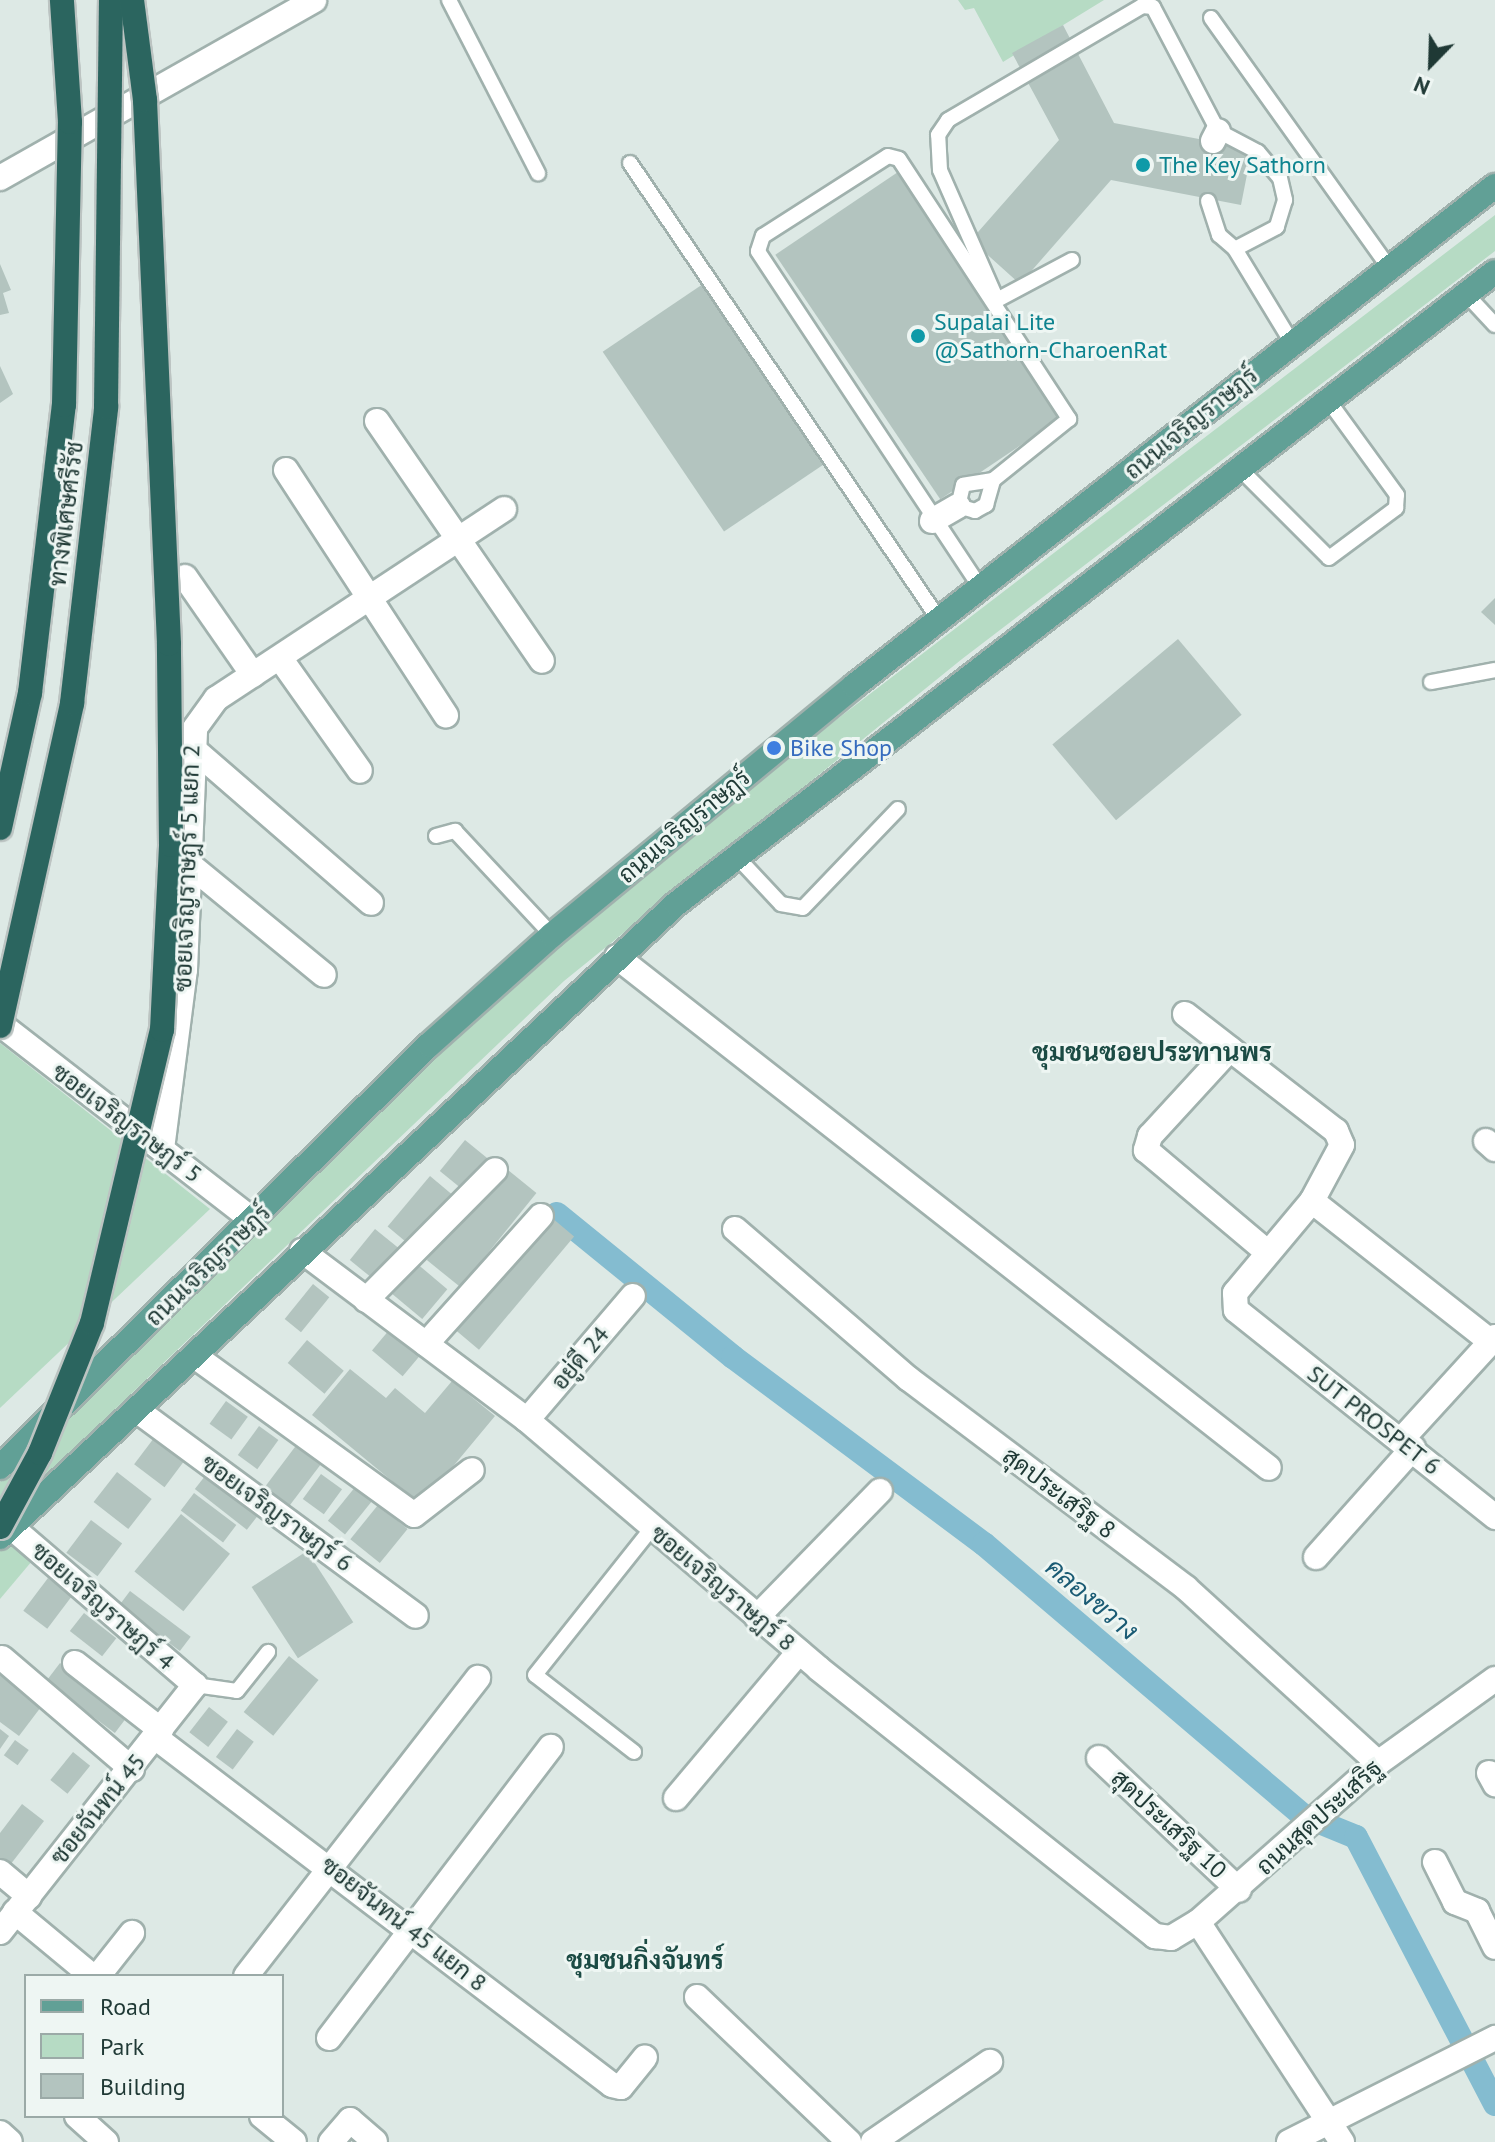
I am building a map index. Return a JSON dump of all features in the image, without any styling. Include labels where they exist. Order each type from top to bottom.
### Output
[{"type":"highway","name":"ทางพิเศษศรีรัช","points":[[0,828],[30,693],[64,405],[70,122],[62,0]]},
{"type":"highway","name":"ทางพิเศษศรีรัช","points":[[0,1025],[72,703],[106,407],[111,0]]},
{"type":"highway","points":[[4,1530],[40,1453],[92,1323],[162,1030],[171,845],[169,644],[145,100],[132,0]]},
{"type":"main road","name":"ถนนเจริญราษฎร์","points":[[0,1467],[254,1221],[429,1045],[552,935],[1291,341],[1390,269],[1495,186]]},
{"type":"main road","points":[[4,1530],[196,1357],[302,1251],[617,957],[738,858],[1495,272]]},
{"type":"street","points":[[0,178],[314,0]]},
{"type":"street","points":[[377,421],[542,661]]},
{"type":"street","points":[[286,470],[373,598],[446,715]]},
{"type":"street","points":[[932,521],[958,506]]},
{"type":"street","name":"ซอยเจริญราษฎร์ 5 แยก 2","points":[[162,1149],[174,1088],[190,865],[191,747],[195,728],[216,699],[504,509]]},
{"type":"street","points":[[185,577],[253,675]]},
{"type":"street","points":[[280,658],[360,771]]},
{"type":"street","points":[[191,747],[371,903]]},
{"type":"street","points":[[190,865],[324,975]]},
{"type":"street","points":[[617,957],[1269,1468]]},
{"type":"street","points":[[1185,1014],[1336,1131],[1340,1160],[1312,1201],[1266,1251],[1146,1150],[1150,1136],[1230,1049]]},
{"type":"street","name":"ซอยเจริญราษฎร์ 5","points":[[0,1025],[254,1221]]},
{"type":"street","points":[[366,1300],[495,1170]]},
{"type":"street","points":[[1312,1201],[1493,1340],[1316,1557]]},
{"type":"street","points":[[426,1344],[541,1216]]},
{"type":"street","name":"สุดประเสริฐ 8","points":[[735,1229],[909,1379],[1186,1588],[1378,1763]]},
{"type":"street","name":"ซอยเจริญราษฎร์ 8","points":[[302,1251],[527,1420],[799,1652],[1141,1929]]},
{"type":"street","name":"SUT PROSPET 6","points":[[1266,1251],[1235,1293],[1236,1310],[1251,1326],[1408,1443],[1495,1517]]},
{"type":"street","name":"อยู่ดี 24","points":[[527,1420],[633,1296]]},
{"type":"street","points":[[196,1357],[414,1515],[472,1470]]},
{"type":"street","name":"ซอยเจริญราษฎร์ 6","points":[[138,1411],[416,1616]]},
{"type":"street","points":[[757,1617],[880,1491]]},
{"type":"street","name":"ซอยเจริญราษฎร์ 4","points":[[4,1530],[195,1685]]},
{"type":"street","points":[[676,1798],[799,1652]]},
{"type":"street","points":[[2,1658],[132,1769]]},
{"type":"street","name":"ซอยจันทน์ 45 แยก 8","points":[[75,1663],[158,1734],[612,2085],[621,2087],[645,2057]]},
{"type":"street","points":[[247,1974],[328,1864],[478,1678]]},
{"type":"street","name":"ถนนสุดประเสริฐ","points":[[1141,1929],[1171,1938],[1198,1922],[1239,1890],[1378,1763],[1495,1679]]},
{"type":"street","name":"ซอยจันทน์ 45","points":[[0,1932],[132,1769],[195,1685]]},
{"type":"street","points":[[329,2038],[551,1747]]},
{"type":"street","name":"สุดประเสริฐ 10","points":[[1099,1758],[1239,1890]]},
{"type":"street","points":[[1435,1862],[1455,1902],[1477,1911],[1495,1947]]},
{"type":"street","points":[[0,1872],[22,1904],[90,1974]]},
{"type":"street","points":[[1198,1922],[1342,2142]]},
{"type":"street","points":[[100,1974],[132,1933]]},
{"type":"street","points":[[697,1997],[849,2142]]},
{"type":"street","points":[[1289,2142],[1328,2119],[1477,2046]]},
{"type":"street","points":[[873,2142],[990,2062]]},
{"type":"street","points":[[79,2118],[106,2142]]},
{"type":"street","points":[[264,2118],[294,2142]]},
{"type":"street","points":[[331,2142],[350,2120],[375,2142]]},
{"type":"street","points":[[0,2133],[10,2142]]},
{"type":"lane","points":[[449,0],[538,173]]},
{"type":"lane","points":[[1072,260],[997,300],[940,170],[935,150],[948,120],[1142,6],[1162,13],[1216,136],[1258,152],[1284,194],[1277,227],[1235,249]]},
{"type":"lane","points":[[1211,18],[1390,269]]},
{"type":"lane","points":[[982,590],[932,521],[758,251],[763,236],[888,156],[899,159],[1069,419],[993,480],[963,485],[958,506],[975,511],[986,505],[993,480]]},
{"type":"lane","points":[[630,163],[940,621]]},
{"type":"lane","points":[[1208,201],[1219,235],[1235,249],[1291,341]]},
{"type":"lane","points":[[1467,295],[1495,325]]},
{"type":"lane","points":[[1239,468],[1329,558],[1396,508],[1397,495],[1328,400]]},
{"type":"lane","points":[[1431,682],[1495,670]]},
{"type":"lane","points":[[738,858],[781,904],[803,908],[898,809]]},
{"type":"lane","points":[[436,836],[455,831],[552,935]]},
{"type":"lane","points":[[634,1752],[535,1675],[652,1528]]},
{"type":"lane","points":[[195,1685],[237,1691],[268,1652]]},
{"type":"green space","points":[[958,0],[1104,0],[1003,62],[974,8],[965,10]]},
{"type":"green space","points":[[1495,215],[1495,251],[962,659],[564,981],[0,1519],[0,1482],[492,1002],[789,756]]},
{"type":"green space","points":[[0,1043],[210,1209],[0,1408]]},
{"type":"green space","points":[[14,1541],[32,1561],[0,1599],[0,1548]]},
{"type":"building","name":"The Key Sathorn","points":[[1063,25],[1114,123],[1252,149],[1241,205],[1111,180],[1020,284],[971,240],[1059,140],[1012,53]]},
{"type":"building","name":"Supalai Lite @Sathorn-CharoenRat","points":[[898,172],[1063,417],[940,499],[775,255]]},
{"type":"building","points":[[0,264],[11,290],[3,293],[9,313],[0,315]]},
{"type":"building","points":[[703,284],[824,464],[724,532],[603,352]]},
{"type":"building","points":[[0,366],[13,394],[0,403]]},
{"type":"building","points":[[1495,598],[1495,625],[1481,612]]},
{"type":"building","points":[[1178,639],[1242,715],[1116,820],[1052,744]]},
{"type":"building","points":[[465,1140],[490,1160],[465,1191],[440,1171]]},
{"type":"building","points":[[503,1166],[536,1193],[460,1287],[427,1260]]},
{"type":"building","points":[[430,1176],[453,1195],[411,1246],[388,1227]]},
{"type":"building","points":[[545,1212],[574,1236],[479,1350],[450,1325]]},
{"type":"building","points":[[375,1229],[401,1250],[375,1281],[350,1260]]},
{"type":"building","points":[[409,1257],[447,1289],[422,1319],[384,1287]]},
{"type":"building","points":[[313,1284],[329,1297],[301,1332],[285,1319]]},
{"type":"building","points":[[390,1329],[421,1355],[403,1376],[372,1350]]},
{"type":"building","points":[[307,1340],[344,1371],[324,1394],[288,1363]]},
{"type":"building","points":[[350,1369],[386,1398],[395,1388],[425,1413],[452,1381],[495,1416],[421,1505],[312,1415]]},
{"type":"building","points":[[226,1401],[248,1417],[231,1440],[210,1424]]},
{"type":"building","points":[[259,1426],[278,1440],[257,1469],[238,1455]]},
{"type":"building","points":[[157,1434],[187,1457],[164,1487],[134,1464]]},
{"type":"building","points":[[301,1439],[326,1458],[289,1506],[264,1488]]},
{"type":"building","points":[[209,1471],[261,1512],[247,1530],[195,1489]]},
{"type":"building","points":[[117,1472],[152,1499],[128,1529],[94,1502]]},
{"type":"building","points":[[321,1474],[342,1489],[324,1514],[303,1499]]},
{"type":"building","points":[[360,1481],[377,1495],[345,1534],[328,1521]]},
{"type":"building","points":[[194,1493],[236,1525],[223,1542],[181,1511]]},
{"type":"building","points":[[378,1505],[408,1529],[380,1563],[350,1539]]},
{"type":"building","points":[[181,1514],[230,1554],[183,1611],[134,1572]]},
{"type":"building","points":[[91,1520],[122,1543],[97,1576],[66,1553]]},
{"type":"building","points":[[307,1551],[353,1622],[298,1658],[252,1587]]},
{"type":"building","points":[[48,1578],[72,1596],[47,1629],[23,1611]]},
{"type":"building","points":[[130,1591],[191,1637],[180,1651],[119,1605]]},
{"type":"building","points":[[84,1613],[116,1638],[102,1656],[70,1631]]},
{"type":"building","points":[[289,1656],[319,1680],[273,1736],[244,1712]]},
{"type":"building","points":[[0,1663],[47,1699],[19,1736],[0,1722]]},
{"type":"building","points":[[60,1663],[129,1715],[115,1733],[46,1681]]},
{"type":"building","points":[[209,1707],[228,1722],[208,1747],[189,1732]]},
{"type":"building","points":[[0,1729],[9,1736],[0,1749]]},
{"type":"building","points":[[237,1729],[254,1742],[233,1770],[216,1757]]},
{"type":"building","points":[[15,1740],[29,1750],[18,1765],[4,1755]]},
{"type":"building","points":[[73,1752],[90,1766],[67,1794],[50,1780]]},
{"type":"building","points":[[22,1804],[44,1821],[7,1869],[0,1864],[0,1833]]},
{"type":"waterway","name":"คลองขวาง","points":[[557,1214],[733,1357],[984,1544],[1302,1815],[1356,1837],[1495,2104]]},
{"type":"place","name":"The Key Sathorn","points":[[1143,165]]},
{"type":"place","name":"Supalai Lite @Sathorn-CharoenRat","points":[[918,336]]},
{"type":"place","name":"Bike Shop","points":[[774,748]]},
{"type":"district","name":"ชุมชนซอยประทานพร","points":[[1152,1052]]},
{"type":"district","name":"ชุมชนกิ่งจันทร์","points":[[645,1960]]}]
